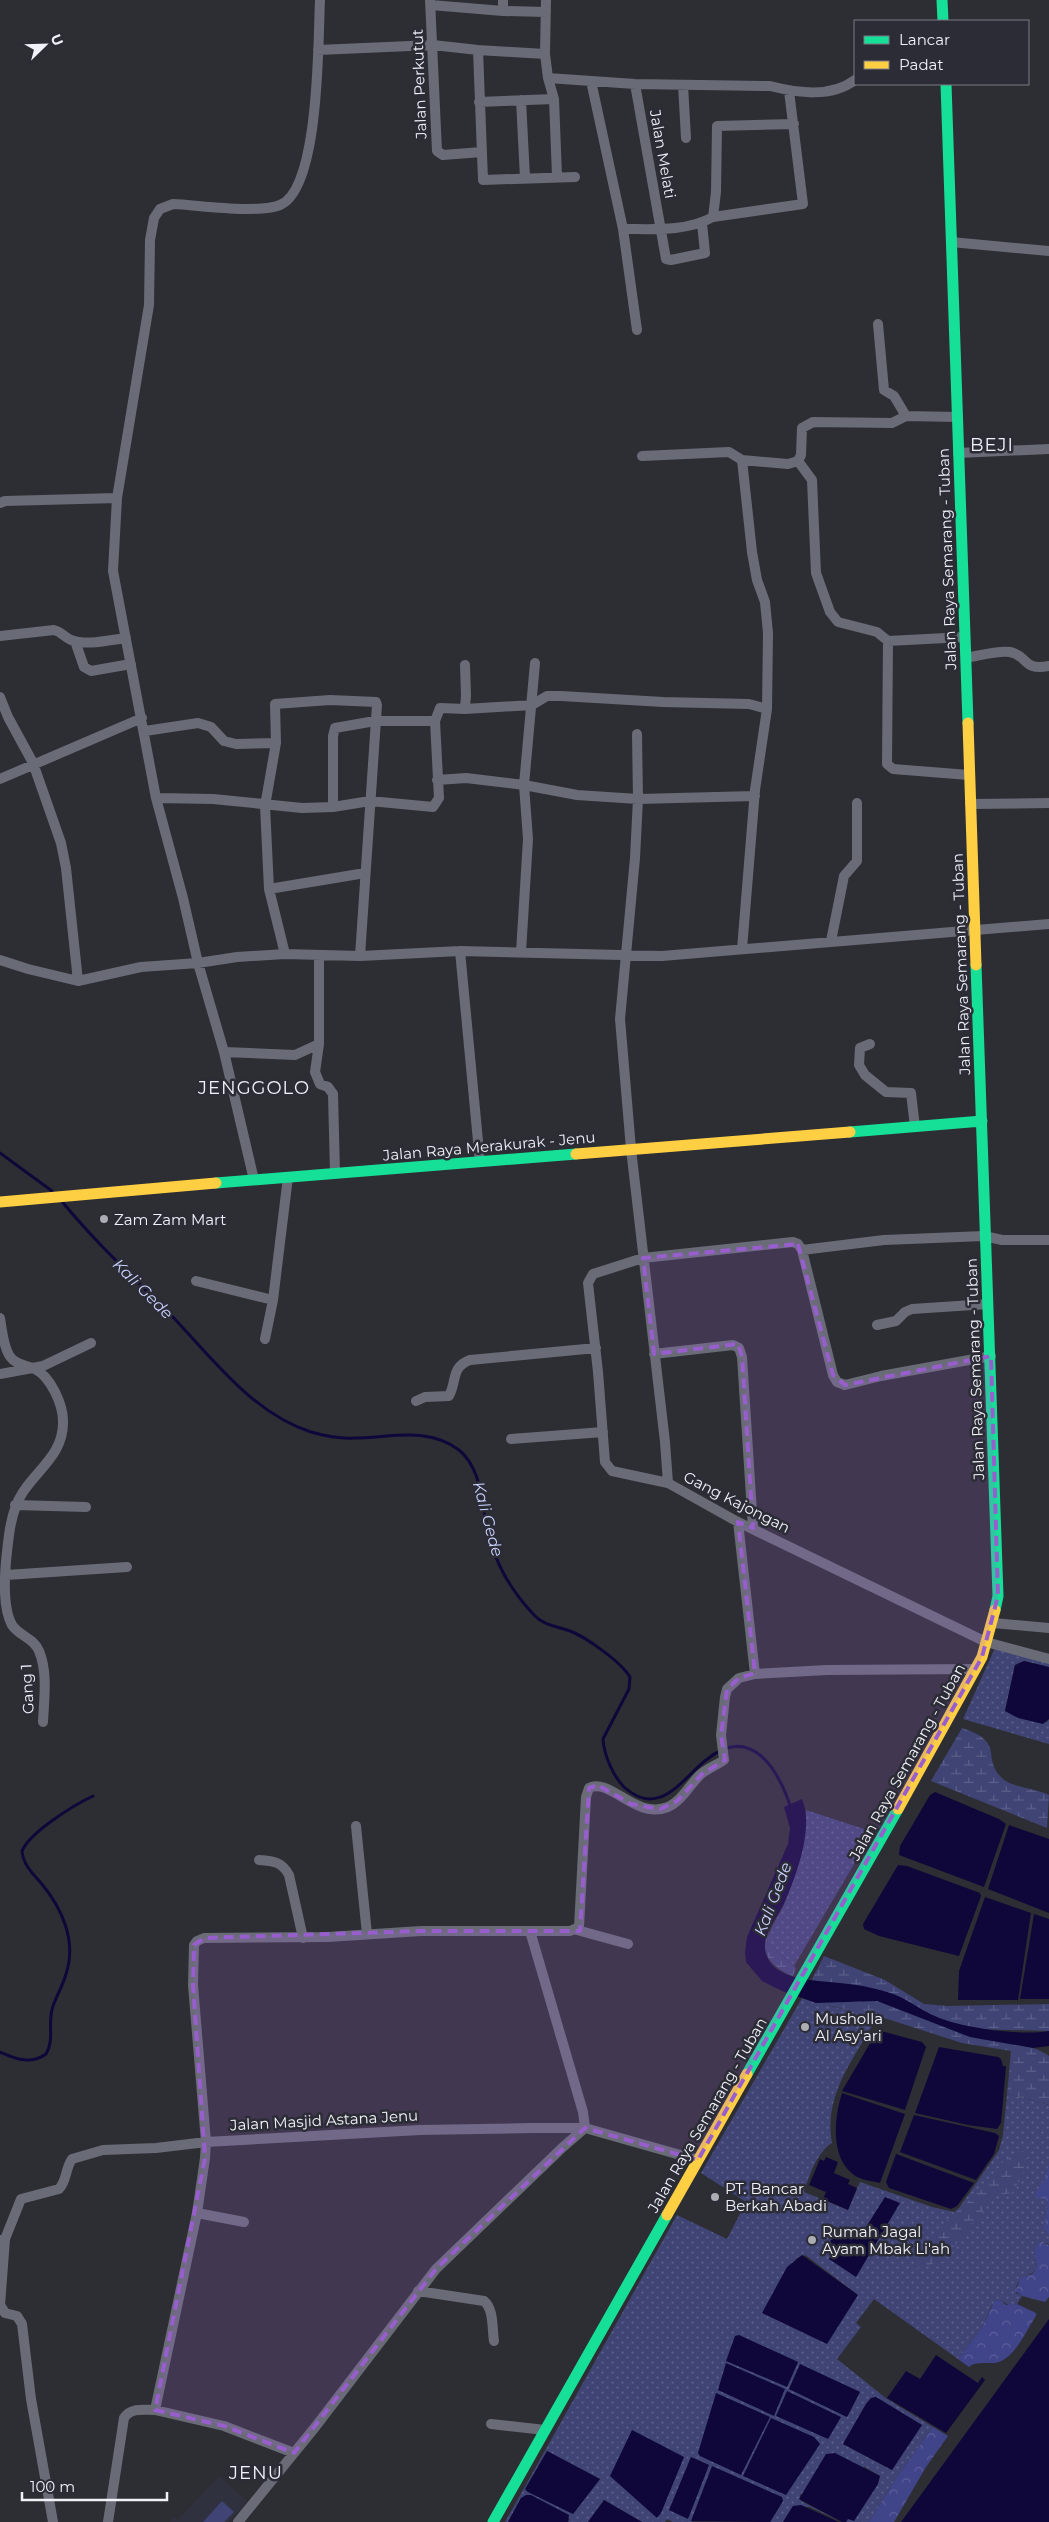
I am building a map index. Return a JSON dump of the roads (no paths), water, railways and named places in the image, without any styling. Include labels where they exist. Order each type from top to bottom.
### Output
[{"type":"main road","points":[[942,0],[943,20]]},
{"type":"main road","name":"Jalan Raya Semarang - Tuban","points":[[493,2522],[698,2160],[790,2002],[976,1669],[993,1623],[998,1596],[984,1236],[982,1121],[946,85]]},
{"type":"main road","name":"Jalan Raya Merakurak - Jenu","points":[[0,1202],[75,1194],[982,1121]]},
{"type":"street","points":[[254,1180],[224,1052],[198,964],[183,898],[156,798],[145,730],[113,571],[117,498],[149,305],[150,240],[154,218],[160,209],[173,204],[261,208],[281,205],[294,190],[302,174],[315,115],[320,0]]},
{"type":"street","points":[[503,0],[503,11]]},
{"type":"street","points":[[546,0],[545,54],[548,78],[554,99],[558,176]]},
{"type":"street","points":[[431,3],[503,11],[546,12]]},
{"type":"street","name":"Jalan Perkutut","points":[[431,3],[438,153],[443,155],[482,152]]},
{"type":"street","points":[[318,50],[433,45],[545,54]]},
{"type":"street","points":[[478,50],[482,152],[481,177],[484,180],[558,176],[575,177]]},
{"type":"street","points":[[548,78],[635,84],[770,86],[789,91],[830,92],[840,90],[854,81]]},
{"type":"street","points":[[591,81],[623,229],[637,330]]},
{"type":"street","name":"Jalan Melati","points":[[635,84],[666,258],[671,260],[705,253],[702,223]]},
{"type":"street","points":[[683,85],[686,138]]},
{"type":"street","points":[[623,229],[661,230],[702,223],[712,217],[803,204],[789,91]]},
{"type":"street","points":[[479,102],[554,99]]},
{"type":"street","points":[[521,100],[525,178]]},
{"type":"street","points":[[712,217],[716,192],[715,130],[717,126],[794,124]]},
{"type":"street","points":[[950,242],[1049,251]]},
{"type":"street","points":[[878,324],[884,390],[894,396],[906,416]]},
{"type":"street","points":[[642,456],[729,452],[742,460],[788,464],[798,461],[801,455],[802,428],[812,422],[892,423],[906,416],[958,417]]},
{"type":"street","points":[[958,453],[1049,449]]},
{"type":"street","points":[[742,460],[754,561],[757,580],[765,602],[768,633],[767,709],[754,796],[742,949]]},
{"type":"street","points":[[798,461],[812,480],[816,573],[830,612],[838,622],[877,632],[888,641],[965,637]]},
{"type":"street","points":[[0,503],[5,501],[117,498]]},
{"type":"street","points":[[0,636],[54,630],[62,632],[68,639],[81,642],[126,638]]},
{"type":"street","points":[[75,641],[84,667],[91,671],[131,664]]},
{"type":"street","points":[[888,641],[888,768],[969,776]]},
{"type":"street","points":[[966,658],[1007,652],[1018,656],[1028,665],[1036,668],[1049,666]]},
{"type":"street","points":[[520,952],[528,839],[524,785],[534,663]]},
{"type":"street","points":[[465,665],[465,709]]},
{"type":"street","points":[[0,696],[8,717],[33,763],[56,823],[63,852],[78,980]]},
{"type":"street","points":[[156,798],[213,798],[265,806],[333,807],[370,801],[433,806],[439,798],[435,721],[440,708],[465,709],[532,705],[547,696],[561,696],[663,702],[749,704],[767,709]]},
{"type":"street","points":[[285,954],[269,889],[265,806],[276,743],[275,704],[278,702],[330,700],[372,701],[377,705],[360,956]]},
{"type":"street","points":[[1,777],[142,718]]},
{"type":"street","points":[[333,807],[333,731],[340,726],[375,721],[435,721]]},
{"type":"street","points":[[145,730],[198,723],[206,724],[224,740],[236,744],[276,743]]},
{"type":"street","name":"Gang Kajongan","points":[[637,734],[638,799],[620,1020],[630,1150],[668,1483],[738,1522],[986,1642],[1049,1659]]},
{"type":"street","points":[[437,780],[461,778],[524,785],[577,795],[638,799],[754,796]]},
{"type":"street","points":[[831,941],[844,876],[857,861],[857,803]]},
{"type":"street","points":[[970,804],[1049,803]]},
{"type":"street","points":[[269,889],[366,872]]},
{"type":"street","points":[[0,960],[28,970],[78,980],[140,967],[198,964],[237,956],[285,954],[360,956],[460,951],[626,956],[700,954],[831,941],[975,932],[1049,924]]},
{"type":"street","points":[[460,951],[480,1162]]},
{"type":"street","points":[[319,955],[319,1044],[315,1072],[320,1084],[328,1087],[333,1094],[335,1173]]},
{"type":"street","points":[[224,1052],[295,1055],[319,1044]]},
{"type":"street","points":[[870,1044],[860,1048],[859,1060],[862,1072],[886,1092],[911,1093],[916,1126]]},
{"type":"street","points":[[265,1339],[274,1300],[288,1177]]},
{"type":"street","points":[[802,1250],[867,1242],[984,1236],[1010,1241],[1049,1240]]},
{"type":"street","points":[[668,1483],[612,1471],[605,1462],[596,1348],[588,1283],[593,1274],[643,1258],[793,1242],[798,1244],[802,1250],[833,1375],[837,1382],[845,1385],[881,1376],[990,1356]]},
{"type":"street","points":[[196,1281],[274,1300]]},
{"type":"street","points":[[877,1325],[896,1321],[905,1312],[912,1310],[988,1304]]},
{"type":"street","name":"Gang 1","points":[[0,1318],[9,1355],[18,1363],[42,1374],[59,1402],[63,1421],[56,1452],[24,1490],[15,1505],[9,1534],[6,1575],[2,1597],[13,1625],[31,1639],[39,1650],[44,1676],[44,1722]]},
{"type":"street","points":[[0,1374],[28,1367],[43,1366],[92,1343]]},
{"type":"street","points":[[654,1354],[733,1345],[739,1348],[742,1357],[753,1528]]},
{"type":"street","points":[[416,1401],[425,1397],[448,1396],[456,1370],[461,1363],[470,1360],[596,1348]]},
{"type":"street","points":[[511,1439],[603,1432]]},
{"type":"street","points":[[15,1505],[86,1507]]},
{"type":"street","points":[[738,1522],[755,1674]]},
{"type":"street","points":[[6,1575],[126,1566]]},
{"type":"street","points":[[993,1623],[1049,1628]]},
{"type":"street","points":[[577,1930],[579,1925],[586,1797],[589,1788],[598,1785],[631,1804],[646,1808],[660,1809],[677,1801],[702,1774],[724,1760],[721,1744],[727,1689],[739,1678],[755,1674],[890,1668],[976,1669]]},
{"type":"street","points":[[356,1826],[367,1934]]},
{"type":"street","points":[[259,1860],[280,1863],[289,1875],[303,1938]]},
{"type":"street","points":[[155,2410],[203,2182],[206,2142],[193,1985],[194,1945],[197,1941],[204,1938],[303,1938],[367,1934],[577,1930],[628,1944]]},
{"type":"street","points":[[238,2522],[294,2453],[418,2291],[449,2255],[585,2128],[530,1931]]},
{"type":"street","name":"Jalan Masjid Astana Jenu","points":[[2,2240],[21,2199],[59,2189],[63,2184],[67,2166],[74,2158],[103,2150],[420,2130],[585,2128],[698,2160]]},
{"type":"street","points":[[197,2213],[244,2222]]},
{"type":"street","points":[[2,2240],[0,2305],[5,2313],[17,2316],[22,2324],[32,2399],[53,2522]]},
{"type":"street","points":[[418,2291],[484,2301],[488,2304],[491,2313],[494,2341]]},
{"type":"street","points":[[108,2522],[124,2418],[127,2413],[135,2410],[155,2410],[224,2426],[294,2453]]},
{"type":"street","points":[[491,2424],[545,2430]]},
{"type":"water","points":[[1024,1661],[1049,1667],[1049,1719],[1043,1724],[1018,1718],[1005,1711],[1015,1665]]},
{"type":"water","points":[[935,1792],[999,1819],[1006,1824],[984,1887],[899,1855],[900,1846],[930,1795]]},
{"type":"water","points":[[802,1799],[806,1823],[799,1864],[790,1890],[766,1936],[765,1949],[768,1960],[775,1967],[794,1977],[857,1985],[887,1992],[937,2017],[962,2025],[1009,2032],[1049,2031],[1049,2046],[1033,2048],[970,2037],[877,2001],[816,2003],[782,1991],[762,1981],[746,1962],[747,1937],[788,1844],[790,1828],[784,1807]]},
{"type":"water","points":[[1009,1825],[1049,1839],[1049,1913],[988,1889]]},
{"type":"water","points":[[898,1865],[907,1866],[980,1893],[981,1896],[959,1956],[879,1936],[864,1929],[863,1924]]},
{"type":"water","points":[[985,1897],[1031,1913],[1018,2000],[958,2000],[959,1971]]},
{"type":"water","points":[[1034,1914],[1049,1919],[1049,1999],[1020,1999]]},
{"type":"water","points":[[881,2031],[922,2042],[926,2047],[905,2110],[842,2091],[869,2045]]},
{"type":"water","points":[[939,2047],[998,2057],[1001,2059],[1003,2066],[1006,2066],[1001,2123],[997,2129],[968,2125],[915,2113]]},
{"type":"water","points":[[842,2093],[905,2114],[880,2183],[857,2177],[846,2168],[841,2159],[836,2137],[836,2125]]},
{"type":"water","points":[[914,2115],[995,2133],[999,2136],[994,2154],[976,2180],[900,2152]]},
{"type":"water","points":[[896,2154],[974,2183],[957,2206],[951,2209],[889,2188],[886,2182]]},
{"type":"water","points":[[826,2157],[838,2162],[834,2173],[850,2180],[848,2184],[857,2188],[848,2210],[823,2199],[826,2192],[809,2185],[820,2159],[824,2161]]},
{"type":"water","points":[[885,2197],[900,2203],[856,2277],[829,2259],[835,2249],[830,2241],[845,2228],[861,2235]]},
{"type":"water","points":[[802,2255],[858,2295],[827,2344],[762,2313],[787,2267]]},
{"type":"water","points":[[1049,2319],[1049,2522],[901,2522]]},
{"type":"water","points":[[739,2335],[798,2362],[787,2387],[726,2361],[735,2336]]},
{"type":"water","points":[[936,2355],[978,2383],[982,2377],[985,2380],[946,2433],[887,2398],[906,2371],[920,2379]]},
{"type":"water","points":[[726,2363],[785,2389],[774,2416],[718,2390]]},
{"type":"water","points":[[800,2364],[860,2392],[847,2417],[789,2389]]},
{"type":"water","points":[[787,2391],[841,2417],[828,2439],[776,2416]]},
{"type":"water","points":[[716,2393],[770,2417],[741,2475],[700,2456],[698,2453]]},
{"type":"water","points":[[876,2397],[922,2425],[892,2470],[843,2444],[866,2404],[871,2398]]},
{"type":"water","points":[[771,2418],[814,2437],[820,2444],[786,2495],[743,2476]]},
{"type":"water","points":[[632,2430],[684,2457],[661,2513],[657,2518],[610,2476]]},
{"type":"water","points":[[547,2451],[600,2479],[573,2514],[525,2489]]},
{"type":"water","points":[[835,2453],[880,2476],[878,2484],[854,2521],[848,2519],[846,2522],[842,2522],[799,2499],[826,2454]]},
{"type":"water","points":[[691,2457],[709,2465],[688,2519],[669,2510]]},
{"type":"water","points":[[712,2466],[782,2497],[783,2501],[770,2522],[691,2521]]},
{"type":"water","points":[[531,2495],[569,2515],[568,2522],[508,2522],[521,2498]]},
{"type":"water","points":[[604,2500],[642,2522],[588,2522]]},
{"type":"water","points":[[801,2505],[839,2522],[783,2522],[793,2506]]},
{"type":"waterway","name":"Kali Gede","points":[[0,1153],[52,1191]]},
{"type":"waterway","name":"Kali Gede","points":[[60,1199],[99,1243],[168,1312],[216,1364],[250,1397],[269,1411],[289,1423],[327,1436],[337,1438],[422,1436],[435,1438],[459,1450],[474,1469],[494,1553],[508,1582],[520,1599],[538,1619],[585,1639],[611,1657],[630,1677],[629,1689],[603,1739],[610,1765],[624,1787],[637,1796],[648,1799],[659,1798],[679,1785],[706,1760],[722,1750],[736,1746],[749,1749],[770,1766],[779,1779],[791,1808]]},
{"type":"waterway","points":[[0,2052],[23,2060],[35,2059],[46,2054],[51,2037],[51,2012],[65,1978],[69,1962],[70,1949],[66,1925],[49,1893],[28,1868],[22,1851],[43,1828],[64,1812],[93,1796]]},
{"type":"place","name":"Zam Zam Mart","points":[[104,1219]]},
{"type":"place","name":"Musholla Al Asy'ari","points":[[805,2027]]},
{"type":"place","name":"PT. Bancar Berkah Abadi","points":[[715,2197]]},
{"type":"place","name":"Rumah Jagal Ayam Mbak Li'ah","points":[[812,2240]]},
{"type":"district","name":"BEJI","points":[[992,445]]},
{"type":"district","name":"JENGGOLO","points":[[254,1088]]},
{"type":"district","name":"JENU","points":[[256,2473]]}]
